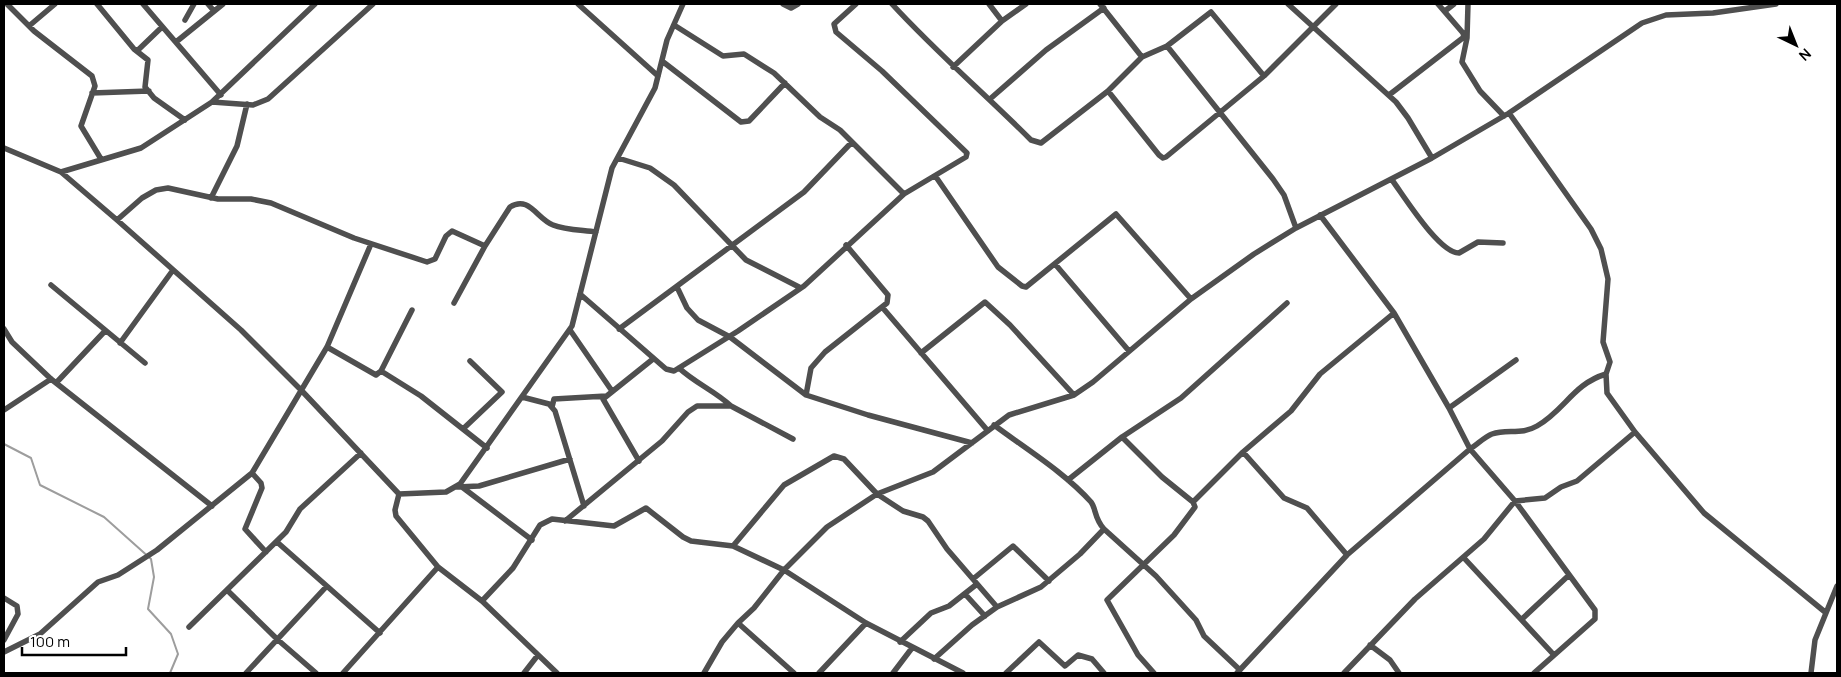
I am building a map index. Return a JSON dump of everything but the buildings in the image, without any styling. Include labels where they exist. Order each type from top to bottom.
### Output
[{"type":"street","points":[[7,4],[29,26],[92,76],[95,81],[81,126],[101,159]]},
{"type":"street","points":[[29,26],[55,4]]},
{"type":"street","points":[[97,4],[137,51],[148,60],[145,87],[154,98],[185,120]]},
{"type":"street","points":[[143,4],[221,95]]},
{"type":"street","points":[[185,20],[194,4]]},
{"type":"street","points":[[208,4],[214,11]]},
{"type":"street","points":[[176,42],[223,4]]},
{"type":"street","points":[[61,172],[141,148],[185,120],[221,95],[315,4]]},
{"type":"street","points":[[212,102],[248,104],[261,103],[268,100],[373,4]]},
{"type":"street","points":[[578,4],[658,76]]},
{"type":"street","points":[[460,487],[570,330],[612,168],[649,100],[658,76],[667,40],[684,4]]},
{"type":"street","points":[[783,4],[791,8],[798,4]]},
{"type":"street","points":[[580,294],[666,370],[674,371],[730,337],[799,287],[804,286],[846,245],[904,194],[966,158],[967,153],[882,71],[836,32],[834,24],[856,4]]},
{"type":"street","points":[[892,4],[953,66],[990,99],[1031,140],[1041,143],[1108,91],[1142,57],[1167,46],[1211,12],[1264,76]]},
{"type":"street","points":[[989,4],[1002,21]]},
{"type":"street","points":[[953,66],[1002,21],[1026,4]]},
{"type":"street","points":[[1288,4],[1311,27],[1389,95],[1408,118],[1432,158]]},
{"type":"street","points":[[1108,91],[1163,158],[1264,76],[1336,4]]},
{"type":"street","points":[[1389,95],[1462,41],[1464,33],[1438,4]]},
{"type":"street","points":[[1445,10],[1454,4]]},
{"type":"street","points":[[1468,4],[1467,38],[1462,62],[1480,91],[1507,114],[1591,229],[1601,249],[1608,279],[1603,342],[1610,362],[1606,374],[1607,393],[1635,432],[1704,513],[1825,612]]},
{"type":"street","points":[[704,673],[722,642],[754,608],[784,570],[821,533],[877,494],[929,475],[1009,415],[1074,395],[1093,382],[1191,299],[1254,254],[1296,228],[1392,180],[1507,114],[1642,23],[1666,15],[1713,13],[1776,4]]},
{"type":"street","points":[[990,99],[1102,6],[1142,57]]},
{"type":"street","points":[[674,24],[723,56],[744,54],[749,56],[785,83],[820,116],[840,130],[904,194]]},
{"type":"street","points":[[137,51],[162,27]]},
{"type":"street","points":[[1167,46],[1220,110],[1279,187],[1296,228]]},
{"type":"street","points":[[662,61],[741,122],[749,121],[785,83]]},
{"type":"street","points":[[92,93],[149,91]]},
{"type":"street","points":[[211,198],[237,146],[248,104]]},
{"type":"street","points":[[618,329],[804,192],[852,142]]},
{"type":"street","points":[[4,148],[61,172],[117,220],[241,330],[302,391],[399,494],[446,492],[460,487],[479,486],[570,459]]},
{"type":"street","points":[[618,158],[645,165],[674,185],[746,260],[799,287]]},
{"type":"street","points":[[936,177],[998,267],[1022,286],[1026,287],[1116,214],[1191,299]]},
{"type":"street","points":[[1392,180],[1420,219],[1448,251],[1459,254],[1483,241],[1504,243]]},
{"type":"street","points":[[117,220],[142,198],[156,190],[168,188],[211,198],[251,199],[271,202],[371,244],[427,262],[435,259],[446,236],[452,231],[485,246]]},
{"type":"street","points":[[454,303],[485,246],[510,207],[520,203],[526,204],[554,226],[596,232]]},
{"type":"street","points":[[1320,215],[1394,313],[1449,408],[1470,450],[1515,501],[1568,576],[1595,610],[1596,618],[1534,673]]},
{"type":"street","points":[[4,652],[40,634],[98,582],[118,574],[157,550],[252,473],[327,347],[371,244]]},
{"type":"street","points":[[806,394],[811,368],[825,352],[888,303],[888,294],[846,245]]},
{"type":"street","points":[[1055,264],[1129,351]]},
{"type":"street","points":[[120,343],[173,270]]},
{"type":"street","points":[[51,286],[146,363]]},
{"type":"street","points":[[677,287],[684,303],[698,320],[730,337],[806,394],[868,415],[972,443]]},
{"type":"street","points":[[921,353],[985,302],[996,310],[1074,395]]},
{"type":"street","points":[[1068,480],[1122,437],[1181,398],[1287,303]]},
{"type":"street","points":[[882,307],[988,431]]},
{"type":"street","points":[[327,347],[374,376],[381,371],[412,310]]},
{"type":"street","points":[[1193,502],[1243,452],[1291,411],[1320,374],[1394,313]]},
{"type":"street","points":[[4,330],[12,342],[53,381],[212,506]]},
{"type":"street","points":[[570,330],[612,391]]},
{"type":"street","points":[[5,409],[53,381],[105,331]]},
{"type":"street","points":[[639,461],[603,402],[606,396],[653,359]]},
{"type":"street","points":[[1449,408],[1516,360]]},
{"type":"street","points":[[464,428],[502,392],[470,362]]},
{"type":"street","points":[[679,368],[691,379],[724,399],[732,407],[793,439]]},
{"type":"street","points":[[381,371],[421,396],[487,448]]},
{"type":"street","points":[[994,425],[1068,480],[1092,503],[1097,522],[1144,565],[1196,620],[1204,636],[1238,671],[1348,555],[1470,450],[1491,434],[1528,430],[1538,426],[1578,388],[1590,379],[1606,374]]},
{"type":"street","points":[[584,506],[552,407],[554,398],[606,396]]},
{"type":"street","points":[[522,397],[552,407]]},
{"type":"street","points":[[565,521],[662,441],[692,409],[706,406],[732,407]]},
{"type":"street","points":[[1344,673],[1415,599],[1484,539],[1515,501],[1546,498],[1561,487],[1577,481],[1635,432]]},
{"type":"street","points":[[1122,437],[1162,477],[1193,502],[1194,509],[1176,532],[1106,602],[1138,655],[1154,673]]},
{"type":"street","points":[[1243,452],[1284,498],[1307,508],[1348,555]]},
{"type":"street","points":[[189,628],[277,542],[286,532],[300,509],[361,453]]},
{"type":"street","points":[[733,546],[784,485],[834,456],[844,459],[877,494],[903,511],[923,517],[928,521],[947,549],[997,607]]},
{"type":"street","points":[[252,473],[261,482],[262,488],[245,529],[266,552]]},
{"type":"street","points":[[460,487],[532,540]]},
{"type":"street","points":[[399,494],[395,510],[396,516],[438,568],[482,601],[558,673]]},
{"type":"street","points":[[482,601],[514,568],[540,525],[546,521],[552,519],[614,526],[646,508],[683,537],[691,541],[733,546],[784,570],[866,623],[960,673]]},
{"type":"street","points":[[934,659],[997,607],[1033,592],[1048,581],[1080,554],[1104,529]]},
{"type":"street","points":[[277,542],[380,633]]},
{"type":"street","points":[[900,642],[931,613],[947,607],[965,594],[975,581],[1013,546],[1048,581]]},
{"type":"street","points":[[1464,558],[1554,655]]},
{"type":"street","points":[[343,673],[438,568]]},
{"type":"street","points":[[1522,619],[1568,576]]},
{"type":"street","points":[[1811,673],[1815,640],[1837,586]]},
{"type":"street","points":[[246,673],[326,587]]},
{"type":"street","points":[[228,591],[278,640],[316,673]]},
{"type":"street","points":[[965,594],[985,616]]},
{"type":"street","points":[[4,598],[17,606],[18,614],[4,640]]},
{"type":"street","points":[[738,623],[794,673]]},
{"type":"street","points":[[819,673],[866,623]]},
{"type":"street","points":[[1006,673],[1039,642],[1065,666],[1078,655],[1092,659],[1104,673]]},
{"type":"street","points":[[1370,645],[1390,660],[1399,673]]},
{"type":"street","points":[[892,673],[912,648]]},
{"type":"street","points":[[524,673],[538,656]]},
{"type":"waterway","points":[[4,444],[31,458],[40,485],[104,517],[151,559],[154,577],[148,609],[171,634],[178,654],[170,673]]}]
